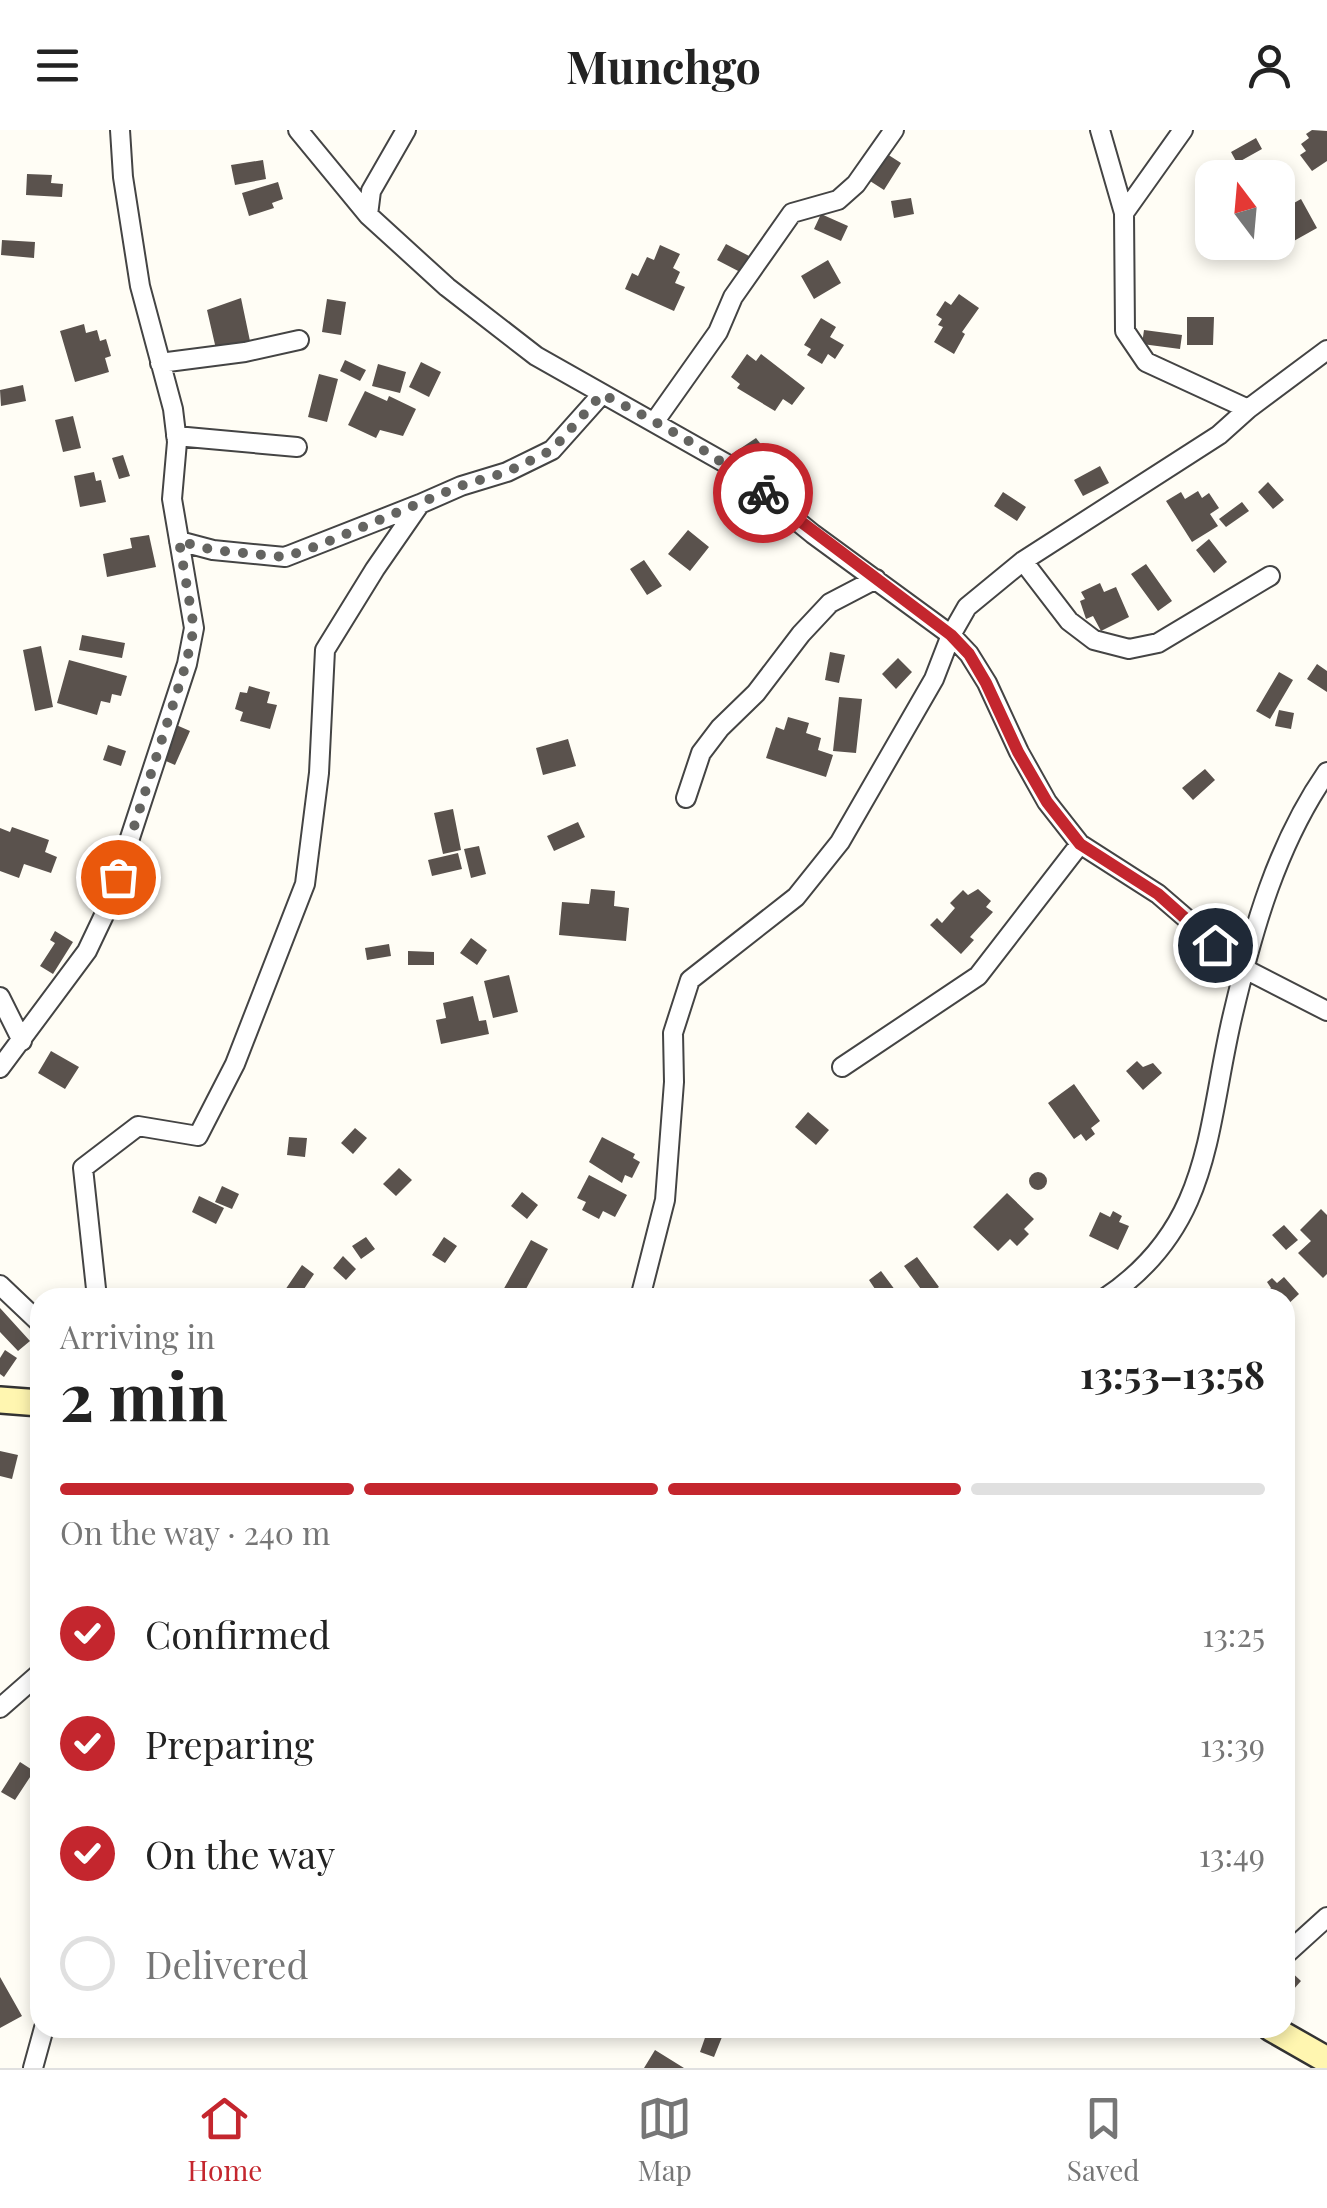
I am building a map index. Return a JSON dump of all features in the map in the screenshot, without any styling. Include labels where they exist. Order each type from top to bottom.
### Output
[{"type":"street","points":[[0,1068],[87,951],[106,912],[147,790],[194,628],[172,499],[176,436],[173,408],[140,286],[122,177],[120,130]]},
{"type":"street","points":[[298,130],[368,216],[447,287],[536,356],[727,464],[951,635],[969,654],[986,683],[1047,802],[1080,844],[1158,894],[1244,969],[1327,1012]]},
{"type":"street","points":[[368,216],[371,191],[406,130]]},
{"type":"street","points":[[656,421],[718,332],[733,297],[792,213],[838,200],[856,184],[894,130]]},
{"type":"street","points":[[1100,130],[1124,213],[1126,331],[1146,362],[1248,409]]},
{"type":"street","points":[[1124,213],[1182,130]]},
{"type":"street","points":[[160,363],[245,352],[299,340]]},
{"type":"street","points":[[642,1288],[664,1200],[674,1033],[690,980],[796,898],[840,842],[934,679],[967,607],[1023,561],[1220,436],[1248,409],[1327,350]]},
{"type":"street","points":[[179,541],[213,550],[285,557],[460,486],[507,472],[552,450],[602,394]]},
{"type":"street","points":[[176,436],[297,447]]},
{"type":"street","points":[[96,1288],[83,1168],[138,1126],[198,1136],[236,1064],[304,884],[319,772],[325,650],[420,504]]},
{"type":"street","points":[[1023,561],[1069,621],[1094,640],[1129,648],[1158,643],[1270,576]]},
{"type":"street","points":[[686,798],[701,753],[756,693],[801,634],[830,603],[876,579]]},
{"type":"street","points":[[1117,1288],[1173,1234],[1195,1191],[1244,969],[1272,870],[1327,772]]},
{"type":"street","points":[[842,1066],[978,976],[1080,844]]},
{"type":"street","points":[[0,996],[22,1041]]},
{"type":"street","points":[[0,1285],[30,1314]]},
{"type":"street","points":[[0,1400],[30,1402]]},
{"type":"street","points":[[0,1708],[30,1682]]},
{"type":"street","points":[[1295,1946],[1327,1917]]},
{"type":"street","points":[[33,2068],[41,2038]]},
{"type":"street","points":[[1288,2038],[1327,2060]]},
{"type":"building","points":[[1312,130],[1327,131],[1327,161],[1312,171],[1300,155],[1306,151],[1301,144]]},
{"type":"building","points":[[1256,138],[1262,149],[1242,160],[1235,160],[1231,152]]},
{"type":"building","points":[[887,154],[901,163],[884,190],[870,181]]},
{"type":"building","points":[[263,160],[266,179],[235,185],[231,165]]},
{"type":"building","points":[[27,174],[52,175],[51,183],[63,184],[62,197],[26,195]]},
{"type":"building","points":[[278,182],[283,199],[272,203],[274,208],[249,216],[242,193]]},
{"type":"building","points":[[911,198],[914,214],[894,218],[891,201]]},
{"type":"building","points":[[1301,199],[1317,228],[1295,240],[1295,202]]},
{"type":"building","points":[[821,214],[848,226],[841,241],[814,229]]},
{"type":"building","points":[[2,240],[35,242],[34,258],[1,255]]},
{"type":"building","points":[[726,244],[751,257],[742,273],[717,260]]},
{"type":"building","points":[[660,245],[680,254],[673,268],[680,272],[675,283],[685,287],[674,311],[625,289],[632,273],[638,276],[647,257],[654,260]]},
{"type":"building","points":[[828,260],[841,283],[814,299],[801,276]]},
{"type":"building","points":[[959,294],[979,308],[962,332],[965,334],[954,354],[934,342],[943,327],[938,325],[942,319],[936,315],[945,301],[951,305]]},
{"type":"building","points":[[241,298],[250,341],[216,349],[207,310]]},
{"type":"building","points":[[327,299],[346,302],[341,335],[322,332]]},
{"type":"building","points":[[1187,317],[1214,317],[1213,345],[1187,345]]},
{"type":"building","points":[[821,318],[836,327],[830,337],[844,345],[835,359],[828,354],[822,364],[807,355],[811,349],[804,345]]},
{"type":"building","points":[[84,324],[86,333],[97,330],[100,341],[106,339],[111,356],[105,358],[109,372],[75,382],[60,331]]},
{"type":"building","points":[[1144,330],[1182,335],[1180,349],[1142,344]]},
{"type":"building","points":[[747,354],[756,361],[761,354],[805,388],[792,405],[783,399],[775,411],[737,388],[740,384],[731,377]]},
{"type":"building","points":[[345,360],[366,370],[360,381],[340,371]]},
{"type":"building","points":[[421,362],[441,372],[429,397],[409,387]]},
{"type":"building","points":[[378,364],[406,372],[400,393],[372,386]]},
{"type":"building","points":[[319,374],[338,379],[327,422],[308,417]]},
{"type":"building","points":[[23,385],[26,401],[1,406],[0,390]]},
{"type":"building","points":[[365,391],[387,401],[389,396],[416,409],[403,436],[380,430],[376,438],[348,425]]},
{"type":"building","points":[[73,416],[81,448],[63,452],[55,420]]},
{"type":"building","points":[[756,438],[767,452],[740,471],[729,456]]},
{"type":"building","points":[[123,455],[130,476],[119,479],[112,458]]},
{"type":"building","points":[[1100,466],[1109,483],[1083,496],[1074,480]]},
{"type":"building","points":[[94,472],[96,481],[101,480],[106,502],[80,507],[74,476]]},
{"type":"building","points":[[1268,482],[1284,500],[1273,509],[1258,492]]},
{"type":"building","points":[[1198,491],[1202,498],[1209,493],[1219,508],[1210,514],[1218,526],[1192,542],[1166,501],[1181,492],[1185,499]]},
{"type":"building","points":[[1003,492],[1026,507],[1017,521],[994,506]]},
{"type":"building","points":[[1242,502],[1249,511],[1226,527],[1219,519]]},
{"type":"building","points":[[688,530],[709,547],[690,571],[668,554]]},
{"type":"building","points":[[149,535],[156,567],[107,577],[103,554],[132,548],[130,538]]},
{"type":"building","points":[[1209,539],[1227,562],[1214,573],[1196,550]]},
{"type":"building","points":[[644,560],[662,586],[647,595],[630,569]]},
{"type":"building","points":[[1146,564],[1172,601],[1158,611],[1131,574]]},
{"type":"building","points":[[1100,583],[1104,592],[1116,587],[1129,617],[1101,631],[1093,616],[1086,619],[1080,601],[1085,599],[1081,592]]},
{"type":"building","points":[[82,635],[125,643],[122,658],[79,650]]},
{"type":"building","points":[[41,646],[53,707],[35,711],[23,650]]},
{"type":"building","points":[[830,652],[845,655],[839,683],[825,680]]},
{"type":"building","points":[[898,658],[912,672],[896,689],[882,674]]},
{"type":"building","points":[[69,660],[127,676],[121,696],[112,694],[110,703],[101,701],[97,715],[57,703]]},
{"type":"building","points":[[1317,664],[1327,671],[1327,692],[1307,679]]},
{"type":"building","points":[[1279,672],[1293,680],[1270,719],[1256,711]]},
{"type":"building","points":[[249,686],[270,692],[267,703],[277,705],[270,729],[240,721],[243,712],[235,709],[240,692],[247,693]]},
{"type":"building","points":[[839,697],[862,699],[856,753],[833,751]]},
{"type":"building","points":[[1279,710],[1294,713],[1291,729],[1275,726]]},
{"type":"building","points":[[788,717],[809,723],[806,733],[821,738],[818,750],[833,755],[826,777],[766,758],[776,727],[784,730]]},
{"type":"building","points":[[174,724],[190,731],[175,765],[159,758]]},
{"type":"building","points":[[568,739],[576,766],[543,775],[536,748]]},
{"type":"building","points":[[108,745],[126,751],[121,766],[103,760]]},
{"type":"building","points":[[1205,769],[1215,780],[1193,800],[1182,788]]},
{"type":"building","points":[[453,809],[461,850],[443,854],[434,813]]},
{"type":"building","points":[[578,822],[585,837],[554,851],[547,836]]},
{"type":"building","points":[[12,827],[49,840],[45,852],[57,857],[51,873],[24,864],[19,878],[0,871],[0,828],[10,832]]},
{"type":"building","points":[[479,846],[486,874],[471,878],[464,849]]},
{"type":"building","points":[[458,853],[462,869],[432,876],[428,860]]},
{"type":"building","points":[[591,889],[615,891],[614,906],[629,908],[626,941],[559,935],[562,902],[589,904]]},
{"type":"building","points":[[978,889],[991,901],[986,907],[993,912],[970,937],[974,940],[961,954],[930,925],[937,918],[942,923],[955,908],[950,903],[963,890],[968,895]]},
{"type":"building","points":[[55,931],[73,942],[53,974],[40,966],[55,943],[50,940]]},
{"type":"building","points":[[471,938],[487,950],[477,965],[460,953]]},
{"type":"building","points":[[389,944],[391,956],[367,960],[365,948]]},
{"type":"building","points":[[408,951],[434,952],[434,965],[408,965]]},
{"type":"building","points":[[509,975],[518,1012],[493,1018],[484,981]]},
{"type":"building","points":[[473,996],[479,1021],[486,1020],[489,1034],[441,1044],[436,1020],[446,1018],[443,1003]]},
{"type":"building","points":[[51,1051],[79,1067],[65,1089],[38,1073]]},
{"type":"building","points":[[1137,1061],[1143,1067],[1153,1063],[1162,1073],[1143,1090],[1126,1071]]},
{"type":"building","points":[[1074,1084],[1100,1121],[1091,1128],[1095,1134],[1086,1141],[1081,1134],[1074,1139],[1048,1103]]},
{"type":"building","points":[[808,1112],[829,1130],[816,1145],[795,1127]]},
{"type":"building","points":[[355,1128],[367,1138],[353,1154],[341,1143]]},
{"type":"building","points":[[289,1137],[307,1138],[305,1157],[287,1155]]},
{"type":"building","points":[[602,1137],[635,1154],[633,1158],[640,1162],[632,1178],[625,1175],[622,1183],[589,1162]]},
{"type":"building","points":[[399,1168],[412,1180],[396,1196],[383,1184]]},
{"type":"building","points":[[1038,1172],[1045,1174],[1045,1188],[1038,1190],[1031,1188],[1029,1181],[1031,1174]]},
{"type":"building","points":[[589,1175],[627,1195],[615,1217],[603,1211],[599,1219],[582,1210],[586,1202],[577,1198]]},
{"type":"building","points":[[222,1186],[239,1194],[232,1209],[215,1202]]},
{"type":"building","points":[[522,1192],[538,1205],[527,1219],[511,1206]]},
{"type":"building","points":[[1007,1193],[1034,1219],[1024,1229],[1029,1234],[1017,1246],[1010,1239],[998,1251],[973,1227]]},
{"type":"building","points":[[199,1196],[224,1208],[216,1224],[192,1212]]},
{"type":"building","points":[[1321,1209],[1327,1215],[1327,1274],[1323,1278],[1298,1253],[1311,1241],[1300,1230]]},
{"type":"building","points":[[1113,1211],[1122,1216],[1119,1222],[1129,1226],[1118,1250],[1089,1236],[1100,1212],[1110,1217]]},
{"type":"building","points":[[1284,1225],[1298,1240],[1286,1250],[1272,1235]]},
{"type":"building","points":[[366,1237],[375,1249],[361,1259],[352,1246]]},
{"type":"building","points":[[444,1237],[457,1246],[445,1263],[432,1255]]},
{"type":"building","points":[[531,1240],[548,1249],[527,1288],[504,1288]]},
{"type":"building","points":[[343,1256],[356,1269],[346,1280],[333,1268]]},
{"type":"building","points":[[917,1257],[939,1287],[920,1288],[904,1266]]},
{"type":"building","points":[[302,1265],[314,1274],[305,1288],[286,1288]]},
{"type":"building","points":[[881,1271],[894,1288],[874,1288],[869,1280]]},
{"type":"building","points":[[1284,1277],[1294,1288],[1271,1288],[1267,1282],[1272,1278],[1277,1283]]},
{"type":"building","points":[[0,1308],[30,1341],[18,1351],[0,1332]]},
{"type":"building","points":[[5,1350],[17,1358],[4,1377],[0,1374],[0,1358]]},
{"type":"building","points":[[0,1451],[18,1455],[12,1479],[0,1476]]},
{"type":"building","points":[[20,1762],[30,1768],[30,1777],[15,1800],[1,1792]]},
{"type":"building","points":[[0,1977],[22,2016],[0,2028]]},
{"type":"building","points":[[705,2038],[722,2038],[714,2057],[700,2052]]},
{"type":"building","points":[[655,2050],[684,2068],[644,2068]]},
{"type":"way so far","points":[[118,877],[194,628],[179,541],[213,550],[285,557],[320,545],[460,486],[507,472],[552,450],[602,394],[687,439],[763,493]]},
{"type":"route","points":[[763,493],[951,635],[969,654],[986,683],[1047,802],[1080,844],[1158,894],[1215,945]]}]
